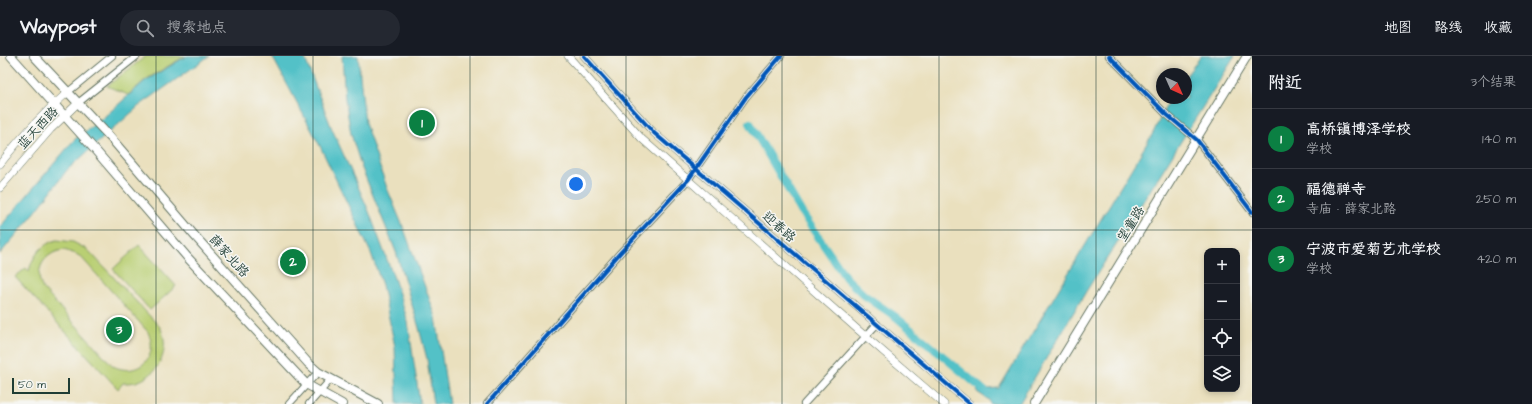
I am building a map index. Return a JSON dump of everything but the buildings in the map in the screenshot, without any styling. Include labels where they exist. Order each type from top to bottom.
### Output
[{"type":"main road","points":[[11,56],[96,150],[188,258],[306,384],[342,404]]},
{"type":"main road","name":"薛家北路","points":[[34,56],[110,137],[194,235],[318,372],[378,404]]},
{"type":"main road","name":"望童路","points":[[1034,404],[1197,140],[1247,56]]},
{"type":"street","points":[[68,92],[112,56]]},
{"type":"street","points":[[78,103],[137,56]]},
{"type":"street","name":"迎春路","points":[[568,56],[642,139],[944,404]]},
{"type":"street","name":"迎春路","points":[[584,56],[654,133],[970,404]]},
{"type":"street","points":[[487,404],[620,253],[688,180],[746,97],[781,56]]},
{"type":"street","points":[[1109,56],[1165,112],[1197,140],[1252,212]]},
{"type":"street","name":"蓝天西路","points":[[0,164],[17,142],[54,103],[68,92]]},
{"type":"street","name":"蓝天西路","points":[[0,188],[65,115],[78,103]]},
{"type":"street","points":[[804,404],[877,324]]},
{"type":"street","points":[[289,404],[318,372]]},
{"type":"street","points":[[309,404],[331,379]]},
{"type":"green space","points":[[146,56],[185,56],[145,80],[128,95],[107,86]]},
{"type":"green space","points":[[57,240],[73,242],[88,250],[160,327],[163,335],[164,351],[162,359],[153,372],[139,381],[123,383],[118,389],[15,277],[26,268],[29,271],[38,251],[46,244]],"holes":[[[64,250],[81,257],[148,332],[151,341],[151,350],[149,357],[138,367],[122,369],[113,366],[43,289],[39,276],[40,269],[46,258],[51,254]]]},
{"type":"green space","points":[[139,245],[176,286],[150,310],[113,269]]},
{"type":"water","points":[[187,56],[209,56],[139,106],[67,170],[37,210],[0,254],[0,227],[74,140],[103,118],[145,81]]},
{"type":"water","points":[[272,56],[304,56],[332,129],[368,209],[395,281],[408,322],[420,404],[397,404],[395,347],[382,285],[371,253],[319,144]]},
{"type":"water","points":[[342,56],[358,56],[365,123],[387,188],[404,229],[436,317],[449,404],[433,404],[427,359],[396,252],[361,166],[351,134],[345,99]]},
{"type":"water","points":[[1201,56],[1235,56],[1087,290],[1019,404],[990,404],[989,400],[977,392],[981,383],[987,389],[999,388],[1153,133],[1167,104],[1192,104],[1192,68]]},
{"type":"waterway","points":[[750,123],[802,213],[846,278],[864,295],[896,317],[987,393]]},
{"type":"cycle path","points":[[584,56],[654,133],[970,404]]},
{"type":"cycle path","points":[[487,404],[620,253],[688,180],[746,97],[781,56]]},
{"type":"cycle path","points":[[1109,56],[1165,113],[1197,140],[1252,212]]},
{"type":"place","name":"高桥镇博泽学校","points":[[422,123]]},
{"type":"place","name":"福德禅寺","points":[[293,262]]},
{"type":"place","name":"宁波市爱菊艺术学校","points":[[119,330]]}]
